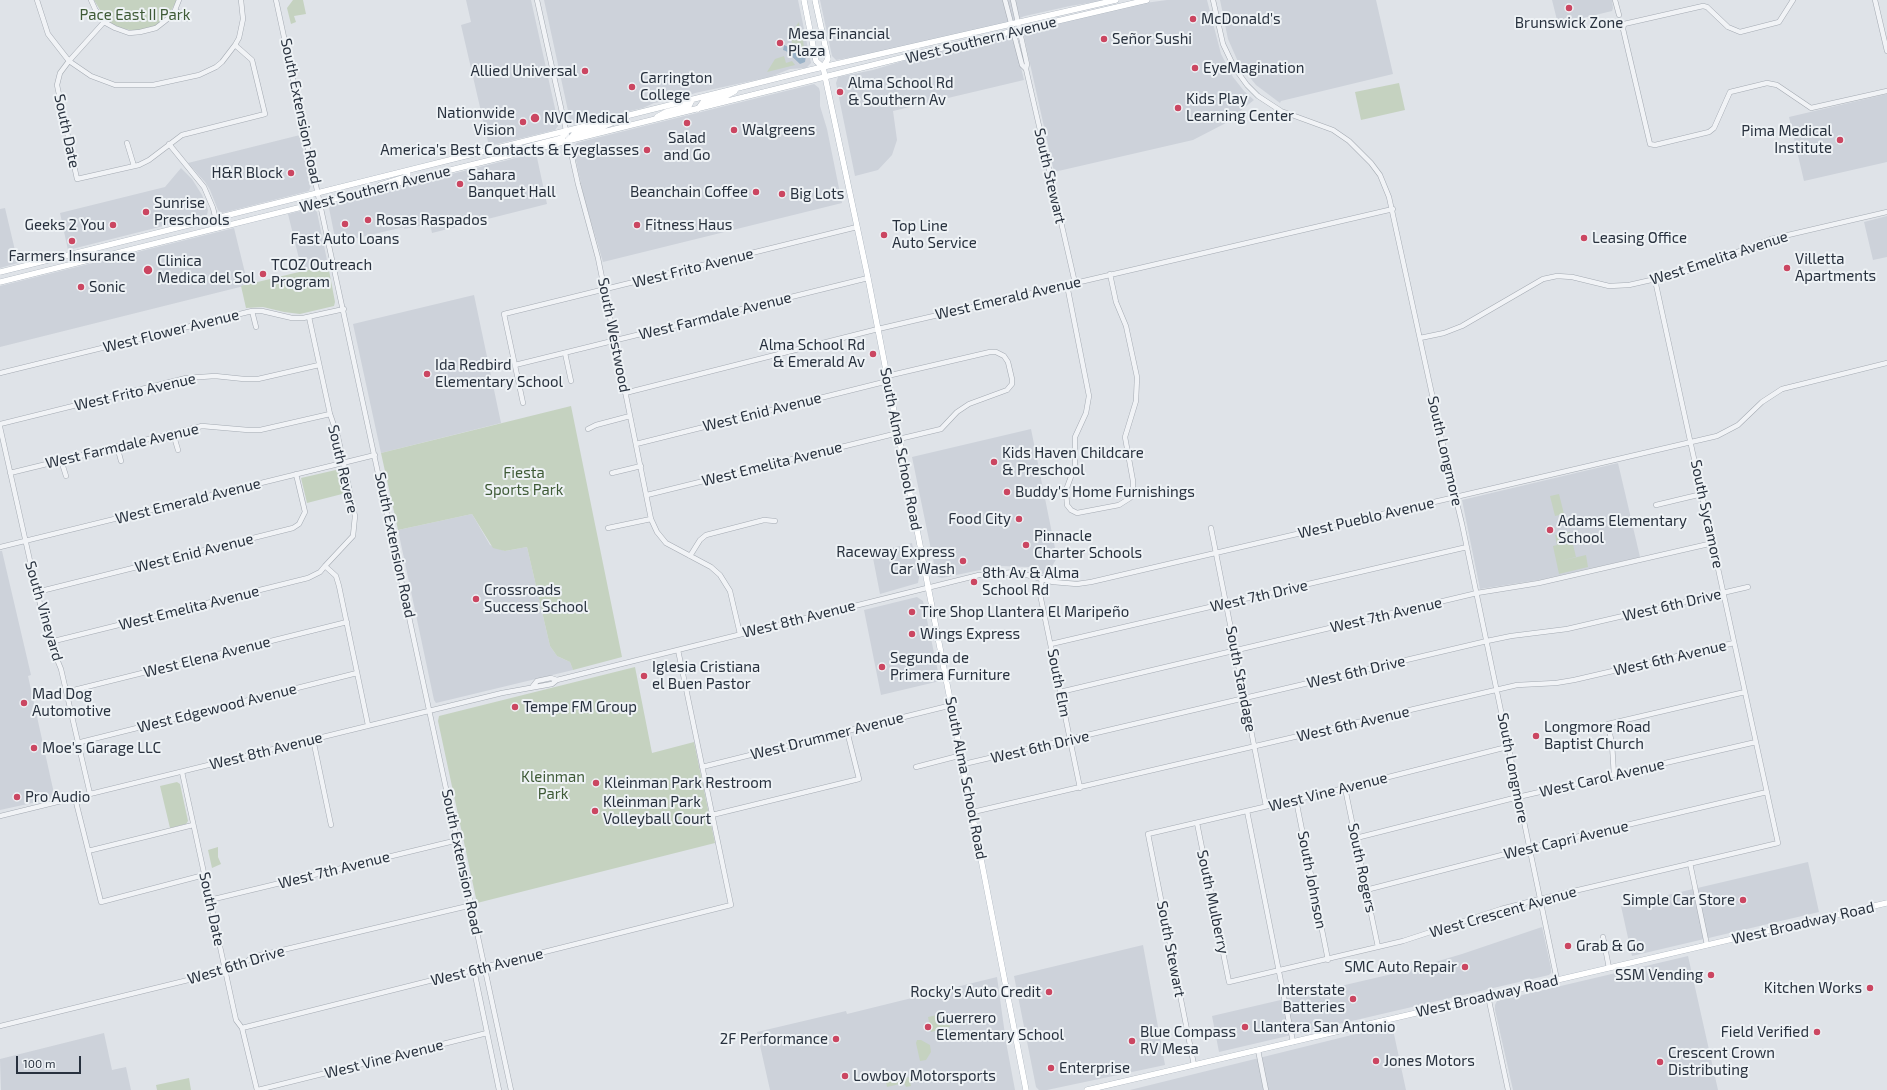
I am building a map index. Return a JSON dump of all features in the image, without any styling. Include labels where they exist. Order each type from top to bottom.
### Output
[{"type":"main road","name":"South Alma School Road","points":[[804,0],[816,61],[824,67]]},
{"type":"main road","name":"South Alma School Road","points":[[815,0],[828,58],[824,67],[888,378],[898,436],[964,764],[1026,1090]]},
{"type":"main road","name":"West Southern Avenue","points":[[0,272],[824,67],[1116,0]]},
{"type":"main road","name":"West Southern Avenue","points":[[0,282],[826,77],[1147,0]]},
{"type":"main road","points":[[698,109],[704,102],[726,96],[743,87]]},
{"type":"main road","points":[[647,122],[666,112],[688,106],[692,100]]},
{"type":"main road","points":[[568,141],[574,134],[602,127],[618,118]]},
{"type":"main road","points":[[512,155],[526,146],[562,138],[566,132]]},
{"type":"main road","points":[[470,155],[473,165]]},
{"type":"main road","points":[[370,190],[388,181],[406,177],[408,174],[407,171]]},
{"type":"main road","name":"West Broadway Road","points":[[1087,1090],[1887,903]]},
{"type":"street","points":[[38,0],[48,34],[69,61],[82,71],[109,83],[130,86],[147,86],[207,72],[222,62],[240,34],[243,19],[241,0]]},
{"type":"street","points":[[92,0],[95,9],[104,22],[122,31],[140,32],[156,28],[164,23],[175,10],[179,0]]},
{"type":"street","name":"South Extension Road","points":[[276,0],[321,202],[511,1090]]},
{"type":"street","name":"South Westwood","points":[[537,0],[584,209],[594,241],[651,519],[661,539],[711,567],[724,581],[730,592],[740,634]]},
{"type":"street","name":"South Stewart","points":[[1005,0],[1011,24],[1016,31],[1027,64],[1026,69],[1075,283]]},
{"type":"street","name":"South Stewart","points":[[1014,0],[1018,22],[1016,31]]},
{"type":"street","name":"South Longmore","points":[[1214,0],[1223,44],[1234,67],[1247,85],[1258,96],[1274,107],[1333,130],[1354,145],[1366,156],[1380,175],[1387,189],[1393,209],[1498,690],[1507,746],[1557,980]]},
{"type":"street","points":[[1615,0],[1619,15]]},
{"type":"street","points":[[1793,0],[1779,22],[1740,32],[1728,27],[1707,7],[1703,6],[1624,24],[1623,28],[1647,139],[1650,144],[1655,145],[1712,131],[1730,92],[1767,83],[1778,85],[1811,108],[1887,91]]},
{"type":"street","points":[[1875,0],[1887,51]]},
{"type":"street","points":[[175,10],[188,19]]},
{"type":"street","name":"South Date","points":[[104,22],[60,72],[57,85],[77,179],[134,166]]},
{"type":"street","points":[[127,143],[134,166],[149,160],[182,135],[265,114],[252,60],[234,45]]},
{"type":"street","points":[[169,144],[204,187],[216,218],[218,228]]},
{"type":"street","name":"West Emerald Avenue","points":[[626,393],[878,328],[1393,209]]},
{"type":"street","name":"West Emelita Avenue","points":[[1420,338],[1444,333],[1462,326],[1542,279],[1557,276],[1572,276],[1609,286],[1619,286],[1656,280],[1689,270],[1771,239],[1887,212]]},
{"type":"street","name":"West Frito Avenue","points":[[514,365],[504,314],[857,227]]},
{"type":"street","points":[[1067,285],[1089,396],[1086,413],[1075,437],[1075,466],[1066,490],[1068,505],[1071,510],[1077,513],[1119,505],[1130,498],[1133,492],[1133,481],[1125,437],[1136,401],[1137,377],[1126,326],[1116,302],[1110,274]]},
{"type":"street","name":"West Farmdale Avenue","points":[[514,365],[868,278]]},
{"type":"street","name":"South Sycamore","points":[[1656,280],[1778,843]]},
{"type":"street","name":"West Flower Avenue","points":[[0,373],[252,311],[262,311],[292,318],[309,317],[344,309]]},
{"type":"street","points":[[252,311],[256,327]]},
{"type":"street","name":"South Revere","points":[[309,317],[330,414],[338,437],[355,516],[353,536]]},
{"type":"street","name":"West Enid Avenue","points":[[636,444],[990,352],[996,352],[1004,356],[1008,362],[1011,373]]},
{"type":"street","points":[[565,353],[572,380]]},
{"type":"street","points":[[1691,441],[1728,431],[1744,420],[1762,402],[1782,389],[1887,363]]},
{"type":"street","name":"West Frito Avenue","points":[[0,424],[186,378],[215,376],[258,379],[319,365]]},
{"type":"street","points":[[514,365],[523,403]]},
{"type":"street","name":"West Emelita Avenue","points":[[646,495],[898,436],[941,429],[957,412],[969,404],[1007,390],[1012,384],[1011,373]]},
{"type":"street","name":"West Farmdale Avenue","points":[[10,473],[202,426],[260,430],[330,414]]},
{"type":"street","points":[[588,430],[596,425],[630,416]]},
{"type":"street","name":"South Vineyard","points":[[0,427],[37,592],[50,642],[58,660],[90,794]]},
{"type":"street","points":[[173,432],[178,450]]},
{"type":"street","name":"West Pueblo Avenue","points":[[1042,578],[1053,582],[1077,584],[1216,553],[1691,441]]},
{"type":"street","points":[[117,446],[122,461]]},
{"type":"street","name":"West Emerald Avenue","points":[[0,547],[375,455]]},
{"type":"street","points":[[61,460],[66,476]]},
{"type":"street","points":[[612,473],[641,466]]},
{"type":"street","name":"West Enid Avenue","points":[[37,592],[293,528],[298,524],[305,512],[296,474]]},
{"type":"street","points":[[1656,505],[1702,494]]},
{"type":"street","points":[[608,528],[651,519]]},
{"type":"street","points":[[690,556],[700,540],[706,535],[764,520],[775,521]]},
{"type":"street","name":"South Standage","points":[[1211,528],[1266,806]]},
{"type":"street","points":[[359,540],[353,536],[325,566],[336,576],[340,586],[368,725]]},
{"type":"street","name":"West 7th Avenue","points":[[1060,692],[1477,593],[1539,584],[1713,543]]},
{"type":"street","name":"West 7th Drive","points":[[1051,644],[1467,547]]},
{"type":"street","name":"West Emelita Avenue","points":[[50,642],[308,578],[314,576],[325,566]]},
{"type":"street","name":"West 8th Avenue","points":[[0,816],[430,710],[533,686],[540,687],[552,684],[557,680],[979,574],[1016,572],[1042,578]]},
{"type":"street","name":"South Elm","points":[[1042,578],[1040,594],[1080,788]]},
{"type":"street","name":"West 6th Drive","points":[[964,764],[1487,641],[1511,636],[1567,629],[1748,587]]},
{"type":"street","name":"West Elena Avenue","points":[[66,692],[347,622]]},
{"type":"street","name":"West 6th Avenue","points":[[973,812],[1517,685],[1556,683],[1574,680],[1734,643]]},
{"type":"street","points":[[678,650],[712,815],[859,779],[847,731]]},
{"type":"street","name":"West Edgewood Avenue","points":[[77,743],[357,672]]},
{"type":"street","points":[[1614,775],[1612,744],[1608,724],[1745,692]]},
{"type":"street","name":"West Drummer Avenue","points":[[702,767],[952,705]]},
{"type":"street","points":[[313,739],[331,825]]},
{"type":"street","name":"West Carol Avenue","points":[[1356,838],[1518,797],[1756,742]]},
{"type":"street","name":"West Vine Avenue","points":[[1148,834],[1345,788],[1507,746]]},
{"type":"street","points":[[916,767],[962,755]]},
{"type":"street","name":"South Date","points":[[182,772],[236,1020],[242,1028],[258,1090]]},
{"type":"street","name":"South Rogers","points":[[1345,788],[1378,947]]},
{"type":"street","name":"West Capri Avenue","points":[[1366,890],[1529,848],[1767,792]]},
{"type":"street","points":[[75,798],[101,902],[204,875]]},
{"type":"street","name":"South Johnson","points":[[1296,800],[1328,960]]},
{"type":"street","points":[[1247,811],[1293,1042]]},
{"type":"street","name":"West 6th Avenue","points":[[242,1028],[731,905],[712,815]]},
{"type":"street","name":"South Mulberry","points":[[1197,823],[1229,982]]},
{"type":"street","points":[[88,851],[193,825]]},
{"type":"street","name":"South Stewart","points":[[1148,834],[1194,1065]]},
{"type":"street","name":"West 7th Avenue","points":[[210,900],[458,840]]},
{"type":"street","name":"West Crescent Avenue","points":[[1229,982],[1279,972],[1434,932],[1500,909],[1778,843]]},
{"type":"street","points":[[1690,863],[1707,945]]},
{"type":"street","name":"West 6th Drive","points":[[0,1026],[225,971],[240,966],[253,958],[472,905]]},
{"type":"street","points":[[1603,937],[1609,968]]},
{"type":"street","points":[[474,970],[499,1090]]},
{"type":"street","points":[[1488,996],[1508,1090]]},
{"type":"street","name":"West Vine Avenue","points":[[258,1090],[487,1033]]},
{"type":"street","points":[[1258,1050],[1266,1090]]},
{"type":"shaded area","points":[[466,0],[531,0],[558,122],[558,126],[555,130],[489,146],[461,25],[471,22]]},
{"type":"shaded area","points":[[544,0],[798,0],[811,63],[806,68],[790,69],[770,77],[695,93],[683,98],[654,103],[643,108],[573,124],[570,120]]},
{"type":"shaded area","points":[[820,0],[1107,0],[1025,16],[1003,24],[888,51],[836,60],[832,56]]},
{"type":"shaded area","points":[[1167,0],[1207,0],[1221,54],[1233,77],[1244,91],[1254,100],[1224,124],[1193,140],[1054,172],[1023,32],[1138,4]]},
{"type":"shaded area","points":[[1220,0],[1376,0],[1393,74],[1281,101],[1280,103],[1256,85],[1239,64],[1228,39]]},
{"type":"shaded area","points":[[1552,0],[1612,0],[1613,8],[1612,11],[1558,24]]},
{"type":"shaded area","points":[[1011,34],[1014,38],[1024,80],[893,111],[897,140],[892,155],[878,170],[855,176],[836,83],[838,77],[873,70],[926,54]]},
{"type":"shaded area","points":[[814,84],[819,88],[820,92],[820,106],[827,129],[842,203],[603,262],[584,198],[574,151],[576,143]]},
{"type":"shaded area","name":"Pima Medical Institute","points":[[1887,94],[1887,162],[1804,181],[1789,117]]},
{"type":"shaded area","points":[[300,135],[311,185],[309,191],[222,213],[218,210],[205,182],[188,163]]},
{"type":"shaded area","points":[[536,153],[547,204],[432,233],[430,224],[404,229],[404,227],[336,243],[329,208],[331,204]]},
{"type":"shaded area","points":[[181,168],[192,179],[202,195],[208,210],[207,215],[68,250],[60,213],[165,187]]},
{"type":"shaded area","points":[[5,208],[18,263],[0,268],[0,209]]},
{"type":"shaded area","points":[[314,209],[317,212],[328,265],[302,271],[288,214]]},
{"type":"shaded area","points":[[1887,216],[1887,257],[1873,260],[1864,222]]},
{"type":"shaded area","points":[[234,228],[248,285],[0,347],[0,286]]},
{"type":"shaded area","name":"Ida Redbird Elementary School","points":[[474,295],[501,423],[381,453],[353,324]]},
{"type":"shaded area","points":[[1031,429],[1057,558],[1046,576],[1029,567],[999,566],[942,578],[938,577],[936,574],[912,457]]},
{"type":"shaded area","name":"Adams Elementary School","points":[[1618,463],[1640,557],[1539,580],[1480,589],[1462,500]]},
{"type":"shaded area","name":"Crossroads Success School","points":[[472,514],[490,545],[505,551],[527,547],[550,646],[557,656],[570,662],[573,670],[436,703],[434,700],[398,530]]},
{"type":"shaded area","points":[[912,543],[919,577],[918,583],[880,594],[872,553]]},
{"type":"shaded area","points":[[0,551],[2,551],[31,675],[28,676],[55,798],[0,810]]},
{"type":"shaded area","points":[[917,597],[923,601],[940,681],[881,695],[864,610]]},
{"type":"shaded area","points":[[1808,862],[1819,912],[1632,956],[1621,906]]},
{"type":"shaded area","points":[[1542,927],[1551,968],[1551,973],[1549,975],[1219,1052],[1212,1016],[1405,971],[1462,954]]},
{"type":"shaded area","points":[[1143,945],[1165,1065],[1047,1090],[1039,1090],[1036,1087],[1014,976]]},
{"type":"shaded area","points":[[1688,956],[1718,1090],[1513,1090],[1495,1010],[1497,1001]]},
{"type":"shaded area","points":[[997,977],[1006,1042],[1015,1090],[770,1090],[757,1032],[846,1011],[847,1014]]},
{"type":"shaded area","points":[[1392,1025],[1406,1090],[1130,1090]]},
{"type":"shaded area","points":[[104,1033],[112,1070],[126,1067],[131,1090],[1,1090],[0,1059]]},
{"type":"green space","name":"Pace East II Park","points":[[94,0],[177,0],[168,16],[155,26],[139,30],[130,30],[116,27],[106,20]]},
{"type":"green space","points":[[293,0],[303,0],[306,14],[294,16],[296,22],[291,24],[287,8]]},
{"type":"green space","points":[[799,22],[804,50],[792,45],[791,33]]},
{"type":"green space","points":[[784,56],[786,63],[792,61],[795,65],[767,72],[775,59]]},
{"type":"green space","points":[[1399,83],[1405,110],[1361,120],[1355,92]]},
{"type":"green space","points":[[328,265],[335,302],[334,306],[300,314],[263,307],[246,308],[241,286]]},
{"type":"green space","name":"Fiesta Sports Park","points":[[571,406],[622,657],[573,670],[570,662],[557,656],[550,646],[527,547],[505,551],[493,548],[472,514],[398,530],[381,453]]},
{"type":"green space","points":[[340,469],[346,493],[307,503],[301,478]]},
{"type":"green space","points":[[1559,494],[1564,514],[1555,516],[1550,496]]},
{"type":"green space","points":[[1570,532],[1576,557],[1560,561],[1586,555],[1588,567],[1559,574],[1553,546],[1557,545],[1555,535]]},
{"type":"green space","name":"Kleinman Park","points":[[635,667],[652,753],[694,742],[715,843],[477,903],[438,721],[439,716]]},
{"type":"green space","points":[[177,782],[180,784],[188,821],[186,824],[170,828],[160,786]]},
{"type":"green space","points":[[218,847],[218,857],[221,864],[212,868],[208,850]]},
{"type":"green space","points":[[946,1013],[950,1027],[931,1032],[928,1017]]},
{"type":"green space","points":[[917,1040],[921,1040],[930,1045],[931,1052],[926,1060],[920,1061],[916,1043]]},
{"type":"green space","points":[[902,1073],[903,1078],[909,1077],[911,1086],[906,1087],[904,1083],[887,1087],[885,1077]]},
{"type":"green space","points":[[189,1078],[191,1090],[157,1090],[156,1085]]},
{"type":"water","points":[[784,45],[806,55],[805,62],[800,64],[783,50]]},
{"type":"place","name":"Brunswick Zone","points":[[1569,8]]},
{"type":"place","name":"McDonald's","points":[[1193,19]]},
{"type":"place","name":"Señor Sushi","points":[[1104,39]]},
{"type":"place","name":"Mesa Financial Plaza","points":[[780,43]]},
{"type":"place","name":"EyeMagination","points":[[1195,68]]},
{"type":"place","name":"Allied Universal","points":[[585,71]]},
{"type":"place","name":"Carrington College","points":[[632,87]]},
{"type":"place","name":"Alma School Rd & Southern Av","points":[[840,92]]},
{"type":"place","name":"Kids Play Learning Center","points":[[1178,108]]},
{"type":"place","name":"NVC Medical","points":[[535,118]]},
{"type":"place","name":"Nationwide Vision","points":[[523,122]]},
{"type":"place","name":"Salad and Go","points":[[687,123]]},
{"type":"place","name":"Walgreens","points":[[734,130]]},
{"type":"place","name":"Pima Medical Institute","points":[[1840,140]]},
{"type":"place","name":"America's Best Contacts & Eyeglasses","points":[[647,150]]},
{"type":"place","name":"H&R Block","points":[[291,173]]},
{"type":"place","name":"Sahara Banquet Hall","points":[[460,184]]},
{"type":"place","name":"Beanchain Coffee","points":[[756,192]]},
{"type":"place","name":"Big Lots","points":[[782,194]]},
{"type":"place","name":"Sunrise Preschools","points":[[146,212]]},
{"type":"place","name":"Rosas Raspados","points":[[368,220]]},
{"type":"place","name":"Fast Auto Loans","points":[[345,224]]},
{"type":"place","name":"Geeks 2 You","points":[[113,225]]},
{"type":"place","name":"Fitness Haus","points":[[637,225]]},
{"type":"place","name":"Top Line Auto Service","points":[[884,235]]},
{"type":"place","name":"Leasing Office","points":[[1584,238]]},
{"type":"place","name":"Farmers Insurance","points":[[72,241]]},
{"type":"place","name":"Villetta Apartments","points":[[1787,268]]},
{"type":"place","name":"Clinica Medica del Sol","points":[[148,270]]},
{"type":"place","name":"TCOZ Outreach Program","points":[[263,274]]},
{"type":"place","name":"Sonic","points":[[81,287]]},
{"type":"place","name":"Alma School Rd & Emerald Av","points":[[873,354]]},
{"type":"place","name":"Ida Redbird Elementary School","points":[[427,374]]},
{"type":"place","name":"Kids Haven Childcare & Preschool","points":[[994,462]]},
{"type":"place","name":"Buddy's Home Furnishings","points":[[1007,492]]},
{"type":"place","name":"Food City","points":[[1019,519]]},
{"type":"place","name":"Adams Elementary School","points":[[1550,530]]},
{"type":"place","name":"Pinnacle Charter Schools","points":[[1026,545]]},
{"type":"place","name":"Raceway Express Car Wash","points":[[963,561]]},
{"type":"place","name":"8th Av & Alma School Rd","points":[[974,582]]},
{"type":"place","name":"Crossroads Success School","points":[[476,599]]},
{"type":"place","name":"Tire Shop Llantera El Maripeño","points":[[912,612]]},
{"type":"place","name":"Wings Express","points":[[912,634]]},
{"type":"place","name":"Segunda de Primera Furniture","points":[[882,667]]},
{"type":"place","name":"Iglesia Cristiana el Buen Pastor","points":[[644,676]]},
{"type":"place","name":"Mad Dog Automotive","points":[[24,703]]},
{"type":"place","name":"Tempe FM Group","points":[[515,707]]},
{"type":"place","name":"Longmore Road Baptist Church","points":[[1536,736]]},
{"type":"place","name":"Moe's Garage LLC","points":[[34,748]]},
{"type":"place","name":"Kleinman Park Restroom","points":[[596,783]]},
{"type":"place","name":"Pro Audio","points":[[17,797]]},
{"type":"place","name":"Kleinman Park Volleyball Court","points":[[595,811]]},
{"type":"place","name":"Simple Car Store","points":[[1743,900]]},
{"type":"place","name":"Grab & Go","points":[[1568,946]]},
{"type":"place","name":"SMC Auto Repair","points":[[1465,967]]},
{"type":"place","name":"SSM Vending","points":[[1711,975]]},
{"type":"place","name":"Kitchen Works","points":[[1870,988]]},
{"type":"place","name":"Rocky's Auto Credit","points":[[1049,992]]},
{"type":"place","name":"Interstate Batteries","points":[[1353,999]]},
{"type":"place","name":"Guerrero Elementary School","points":[[928,1027]]},
{"type":"place","name":"Llantera San Antonio","points":[[1245,1027]]},
{"type":"place","name":"Field Verified","points":[[1817,1032]]},
{"type":"place","name":"2F Performance","points":[[836,1039]]},
{"type":"place","name":"Blue Compass RV Mesa","points":[[1132,1041]]},
{"type":"place","name":"Jones Motors","points":[[1376,1061]]},
{"type":"place","name":"Crescent Crown Distributing","points":[[1660,1062]]},
{"type":"place","name":"Enterprise","points":[[1051,1068]]},
{"type":"place","name":"Lowboy Motorsports","points":[[845,1076]]}]
